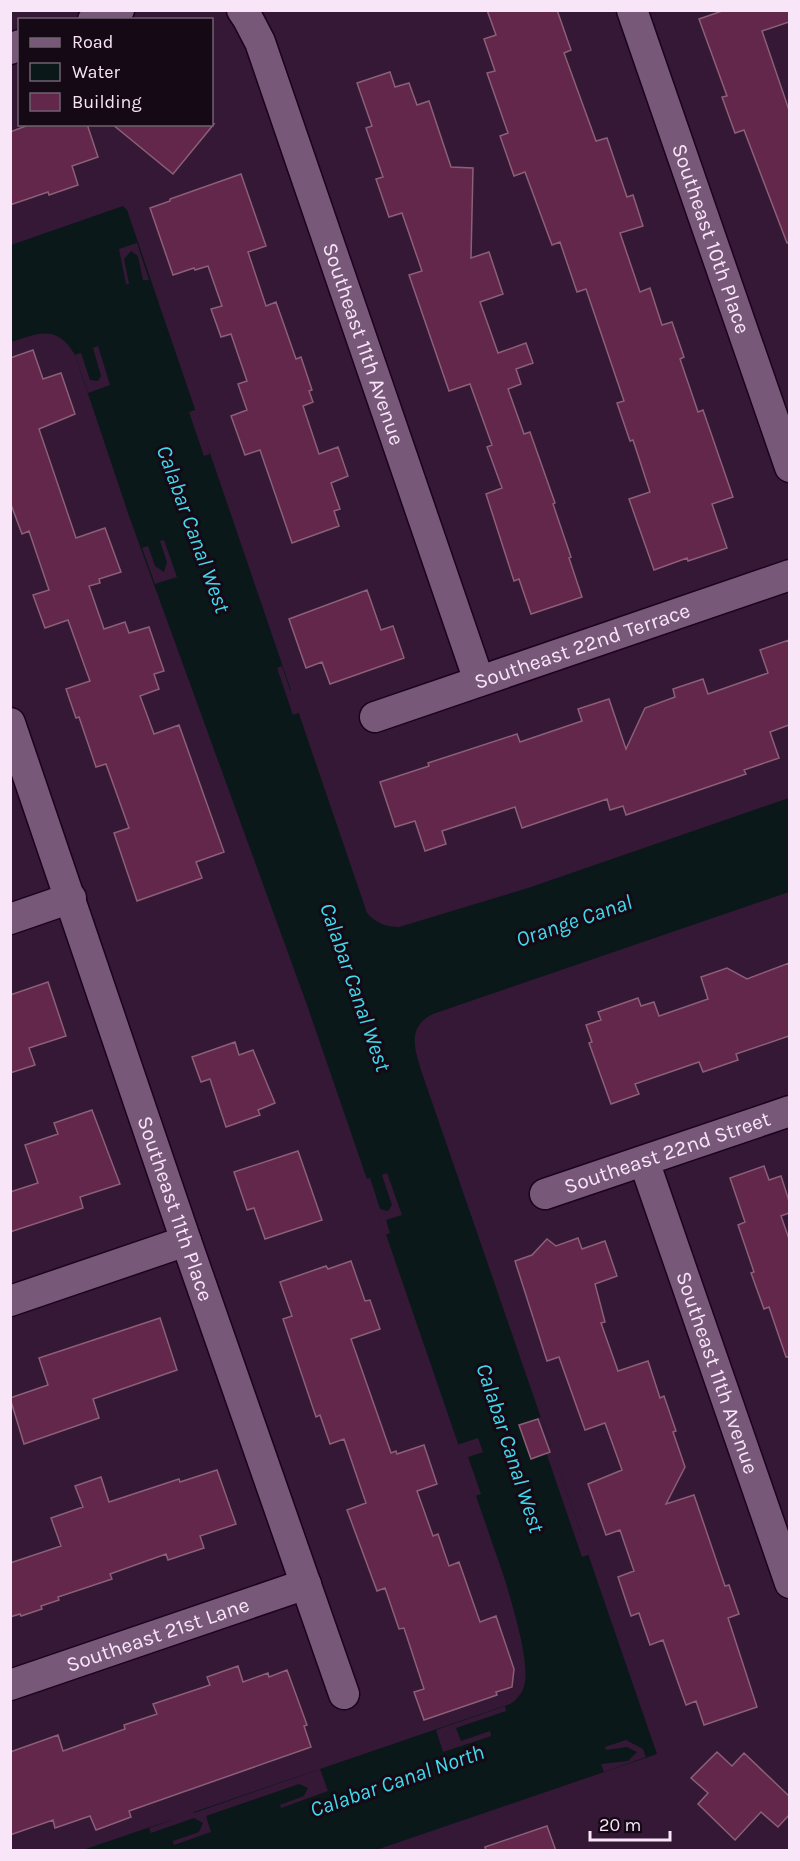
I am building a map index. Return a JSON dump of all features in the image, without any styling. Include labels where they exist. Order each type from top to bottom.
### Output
[{"type":"street","points":[[98,18],[118,10]]},
{"type":"street","name":"Southeast 11th Avenue","points":[[242,10],[260,42],[479,681]]},
{"type":"street","name":"Southeast 10th Place","points":[[632,10],[789,467]]},
{"type":"street","name":"Southeast 22nd Terrace","points":[[375,717],[789,575]]},
{"type":"street","name":"Southeast 11th Place","points":[[10,723],[186,1241],[344,1694]]},
{"type":"street","points":[[10,919],[71,898]]},
{"type":"street","name":"Southeast 22nd Street","points":[[545,1194],[789,1111]]},
{"type":"street","name":"Southeast 11th Avenue","points":[[644,1161],[789,1583]]},
{"type":"street","points":[[10,1301],[186,1241]]},
{"type":"street","name":"Southeast 21st Lane","points":[[10,1685],[306,1584]]},
{"type":"water","points":[[123,206],[127,210],[367,913],[370,916],[382,924],[399,927],[528,888],[789,798],[789,892],[433,1014],[424,1019],[416,1032],[415,1048],[422,1073],[657,1754],[376,1850],[83,1850],[510,1704],[522,1692],[525,1676],[520,1634],[505,1580],[307,1005],[129,516],[75,355],[68,345],[54,335],[39,334],[11,342],[11,245]]},
{"type":"pier","points":[[137,243],[149,280],[143,280],[138,256],[131,251],[124,259],[129,284],[126,284],[119,249]]},
{"type":"pier","points":[[98,346],[110,385],[88,393],[75,355],[81,353],[90,380],[98,381],[101,376],[93,348]]},
{"type":"pier","points":[[198,409],[210,454],[204,456],[189,412]]},
{"type":"pier","points":[[164,540],[177,577],[155,584],[142,548],[148,546],[155,566],[164,572],[167,562],[160,541]]},
{"type":"pier","points":[[282,666],[301,712],[293,715],[277,668]]},
{"type":"pier","points":[[387,1173],[402,1215],[386,1220],[390,1233],[385,1235],[366,1179],[370,1178],[380,1209],[388,1211],[392,1205],[382,1175]]},
{"type":"pier","points":[[541,1417],[551,1447],[554,1446],[562,1470],[560,1472],[580,1531],[583,1530],[591,1554],[582,1557],[535,1420]]},
{"type":"pier","points":[[478,1438],[483,1452],[468,1457],[481,1494],[475,1496],[470,1481],[467,1482],[457,1445]]},
{"type":"pier","points":[[505,1706],[506,1711],[456,1728],[461,1741],[490,1731],[491,1736],[443,1752],[436,1730]]},
{"type":"pier","points":[[626,1740],[643,1749],[646,1757],[604,1772],[601,1764],[628,1761],[637,1752],[627,1747],[606,1750],[605,1747]]},
{"type":"pier","points":[[320,1769],[328,1791],[281,1808],[280,1805],[304,1796],[308,1788],[299,1784],[206,1816],[211,1832],[174,1845],[173,1841],[199,1832],[203,1823],[194,1818],[151,1833],[149,1828],[171,1820],[171,1817],[193,1810],[194,1813]]},
{"type":"building","points":[[487,10],[557,10],[571,50],[564,53],[596,141],[607,138],[627,197],[633,195],[643,226],[620,233],[640,292],[650,288],[662,325],[672,322],[684,357],[680,359],[698,412],[703,410],[733,497],[712,504],[727,548],[688,561],[687,558],[654,570],[629,499],[650,492],[633,440],[630,441],[617,403],[624,401],[586,289],[577,292],[560,242],[552,245],[525,172],[514,176],[500,136],[508,133],[487,73],[495,71],[484,39],[496,35]]},
{"type":"building","points":[[725,10],[789,10],[789,22],[762,31],[789,110],[789,242],[787,243],[744,130],[735,133],[722,97],[727,96],[699,19]]},
{"type":"building","points":[[390,72],[395,87],[409,83],[417,105],[429,101],[451,167],[473,168],[471,258],[489,252],[503,294],[480,302],[498,353],[526,343],[533,363],[516,369],[521,384],[508,389],[524,434],[530,432],[555,503],[553,504],[582,597],[531,614],[519,579],[514,581],[486,494],[502,488],[487,447],[492,445],[470,384],[449,391],[409,275],[422,271],[402,213],[389,217],[376,179],[383,177],[366,128],[372,126],[357,83]]},
{"type":"building","points":[[26,126],[88,126],[98,157],[72,166],[78,185],[10,205],[10,132]]},
{"type":"building","points":[[114,126],[212,126],[173,174]]},
{"type":"building","points":[[241,174],[266,246],[248,252],[266,306],[276,302],[296,359],[301,357],[312,390],[309,391],[313,402],[303,406],[319,454],[338,447],[348,476],[331,483],[340,509],[334,511],[339,526],[292,543],[260,450],[245,455],[231,416],[247,410],[238,384],[247,381],[231,334],[221,337],[211,309],[222,306],[208,266],[173,275],[150,208]]},
{"type":"building","points":[[33,350],[43,379],[61,373],[75,414],[39,429],[76,538],[105,528],[121,572],[99,579],[100,583],[89,586],[104,629],[125,622],[129,633],[149,627],[164,671],[154,674],[159,689],[140,696],[154,734],[179,725],[224,852],[196,862],[202,878],[137,901],[114,833],[129,828],[106,764],[96,767],[79,717],[76,718],[66,689],[90,681],[68,620],[45,628],[33,595],[49,590],[29,531],[22,534],[10,502],[10,358]]},
{"type":"building","points":[[367,590],[381,630],[393,626],[404,658],[330,684],[322,662],[306,668],[289,619]]},
{"type":"building","points":[[789,640],[789,725],[770,732],[779,758],[744,770],[746,774],[626,815],[623,806],[610,810],[607,799],[522,828],[515,807],[442,831],[446,844],[425,851],[415,821],[395,827],[380,782],[429,766],[428,763],[517,734],[520,742],[582,721],[578,709],[609,699],[626,749],[645,708],[675,697],[673,689],[703,679],[708,694],[768,673],[760,650]]},
{"type":"building","points":[[789,963],[789,1036],[736,1054],[738,1060],[703,1072],[699,1062],[635,1084],[639,1094],[611,1104],[589,1043],[592,1042],[586,1025],[601,1020],[598,1012],[638,998],[641,1006],[654,1002],[659,1016],[708,999],[701,977],[727,968],[747,979]]},
{"type":"building","points":[[48,982],[66,1036],[29,1048],[35,1065],[10,1073],[10,995]]},
{"type":"building","points":[[235,1042],[239,1055],[253,1050],[275,1103],[258,1110],[260,1115],[226,1127],[210,1079],[201,1082],[192,1057]]},
{"type":"building","points":[[92,1110],[120,1184],[80,1197],[83,1208],[10,1232],[10,1192],[38,1183],[25,1145],[58,1134],[54,1123]]},
{"type":"building","points":[[298,1151],[322,1220],[265,1239],[254,1208],[247,1210],[234,1172]]},
{"type":"building","points":[[764,1166],[769,1180],[781,1176],[789,1201],[789,1213],[781,1216],[789,1239],[789,1357],[786,1357],[769,1307],[764,1309],[751,1273],[754,1272],[738,1225],[745,1222],[730,1178]]},
{"type":"building","points":[[578,1238],[582,1249],[605,1241],[617,1276],[595,1284],[605,1322],[601,1323],[618,1371],[648,1361],[660,1398],[664,1396],[676,1431],[673,1432],[685,1467],[666,1504],[694,1495],[725,1586],[729,1585],[739,1614],[728,1618],[757,1707],[704,1725],[696,1701],[686,1705],[663,1640],[650,1645],[639,1613],[631,1616],[618,1577],[634,1571],[620,1530],[606,1535],[588,1484],[622,1470],[605,1423],[585,1430],[559,1357],[547,1361],[515,1261],[532,1255],[547,1239],[556,1246]]},
{"type":"building","points":[[351,1261],[365,1301],[370,1300],[380,1329],[351,1339],[391,1453],[396,1451],[397,1454],[424,1445],[437,1484],[417,1491],[433,1536],[438,1534],[449,1566],[459,1562],[480,1622],[496,1616],[514,1669],[512,1687],[496,1692],[497,1695],[424,1720],[414,1692],[424,1689],[404,1628],[399,1629],[385,1588],[377,1591],[347,1510],[366,1503],[344,1439],[330,1444],[320,1415],[316,1417],[283,1319],[292,1316],[280,1282],[326,1266],[328,1269]]},
{"type":"building","points":[[160,1318],[177,1370],[93,1399],[99,1418],[24,1444],[10,1398],[48,1385],[39,1358]]},
{"type":"building","points":[[538,1419],[550,1452],[531,1459],[519,1425]]},
{"type":"building","points":[[217,1470],[236,1524],[200,1536],[204,1548],[168,1560],[166,1554],[110,1574],[112,1579],[58,1597],[59,1600],[41,1606],[42,1609],[10,1617],[10,1563],[61,1546],[51,1518],[83,1507],[75,1486],[101,1477],[109,1502],[179,1479],[180,1482]]},
{"type":"building","points":[[238,1666],[243,1682],[268,1673],[269,1677],[287,1670],[307,1725],[304,1726],[311,1747],[129,1811],[131,1817],[96,1830],[90,1816],[55,1828],[53,1820],[10,1835],[10,1752],[58,1735],[63,1751],[125,1729],[124,1725],[157,1714],[153,1704],[210,1685],[207,1677]]},
{"type":"building","points":[[717,1752],[732,1766],[744,1753],[789,1796],[789,1815],[778,1827],[761,1812],[735,1840],[698,1804],[708,1793],[691,1778]]},
{"type":"building","points":[[547,1826],[556,1851],[486,1851],[485,1847]]},
{"type":"water label","name":"Calabar Canal West","points":[[193,529]]},
{"type":"water label","name":"Orange Canal","points":[[574,921]]},
{"type":"water label","name":"Calabar Canal West","points":[[355,987]]},
{"type":"water label","name":"Calabar Canal West","points":[[510,1448]]},
{"type":"water label","name":"Calabar Canal North","points":[[397,1781]]}]
